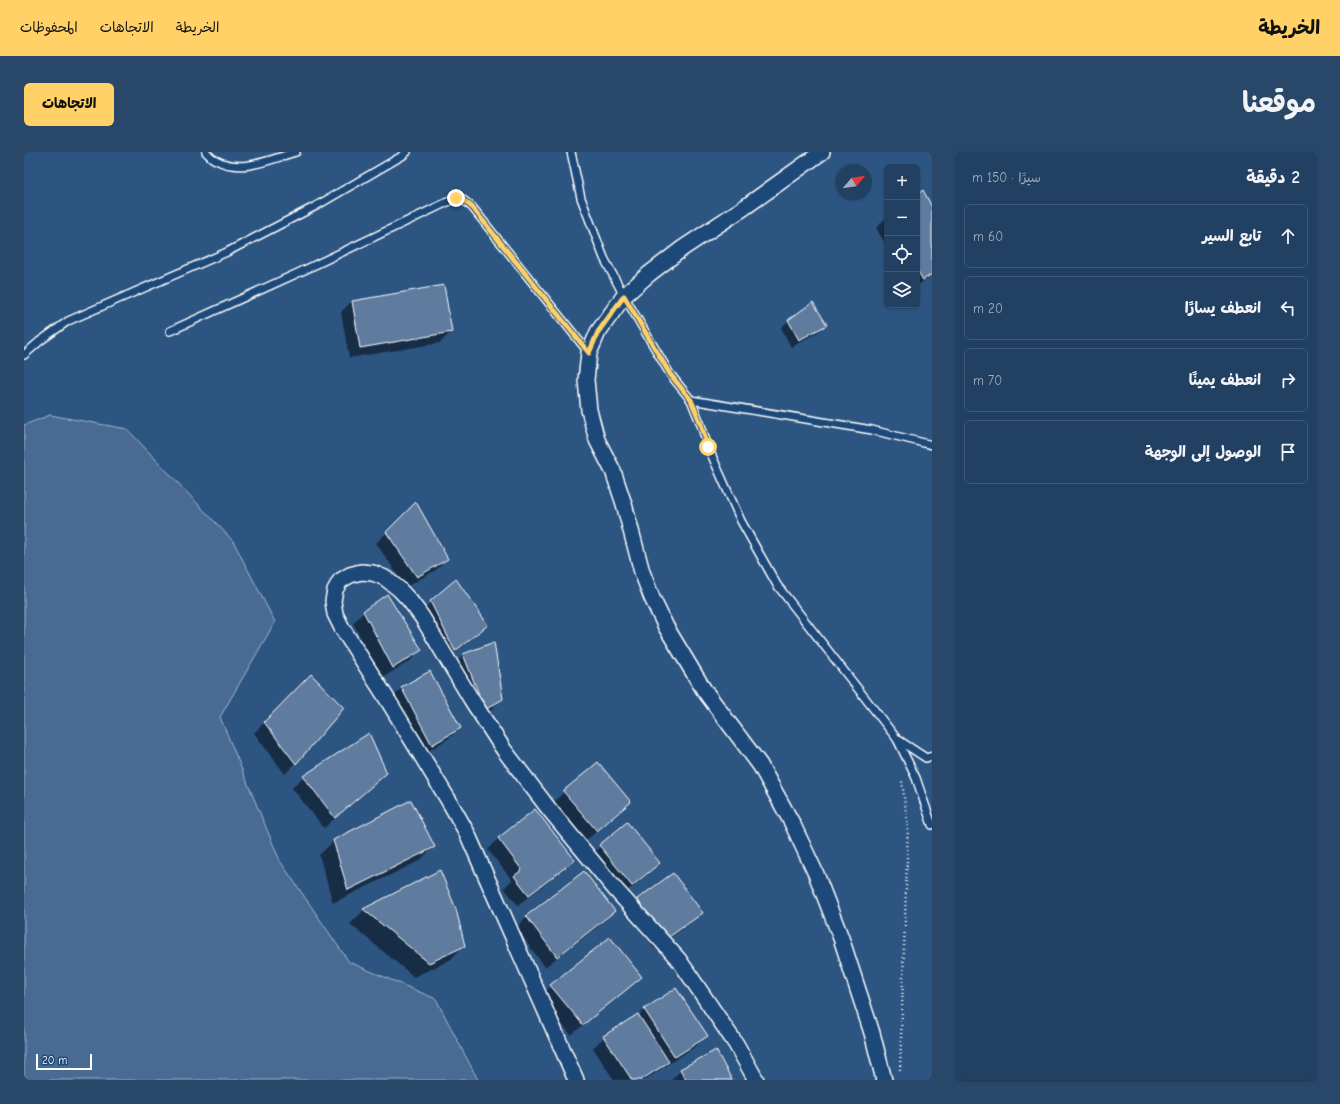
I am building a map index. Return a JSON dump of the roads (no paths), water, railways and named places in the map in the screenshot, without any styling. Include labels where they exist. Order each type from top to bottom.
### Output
[{"type":"street","points":[[822,152],[745,207],[683,248],[649,274],[624,296],[598,332],[589,353],[586,380],[589,410],[597,440],[613,472],[620,491],[642,572],[652,598],[666,627],[704,690],[760,765],[795,829],[816,874],[841,938],[872,1033],[884,1080]]},
{"type":"street","points":[[576,1080],[467,833],[450,801],[342,628],[335,614],[332,601],[335,590],[340,581],[350,575],[361,572],[373,573],[385,578],[399,589],[410,601],[504,750],[549,809],[615,889],[679,960],[736,1044],[756,1080]]},
{"type":"lane","points":[[206,152],[215,160],[235,166],[249,166],[296,152]]},
{"type":"lane","points":[[24,355],[40,341],[68,321],[227,252],[316,206],[407,152]]},
{"type":"lane","points":[[571,152],[581,198],[604,258],[624,296],[670,374],[691,400],[701,424],[708,447],[741,521],[777,585],[897,739],[916,778],[932,825]]},
{"type":"lane","points":[[170,331],[298,273],[456,198],[462,199],[472,207],[589,353]]},
{"type":"lane","points":[[691,400],[872,430],[932,445]]},
{"type":"lane","points":[[897,739],[926,758],[932,756]]}]
